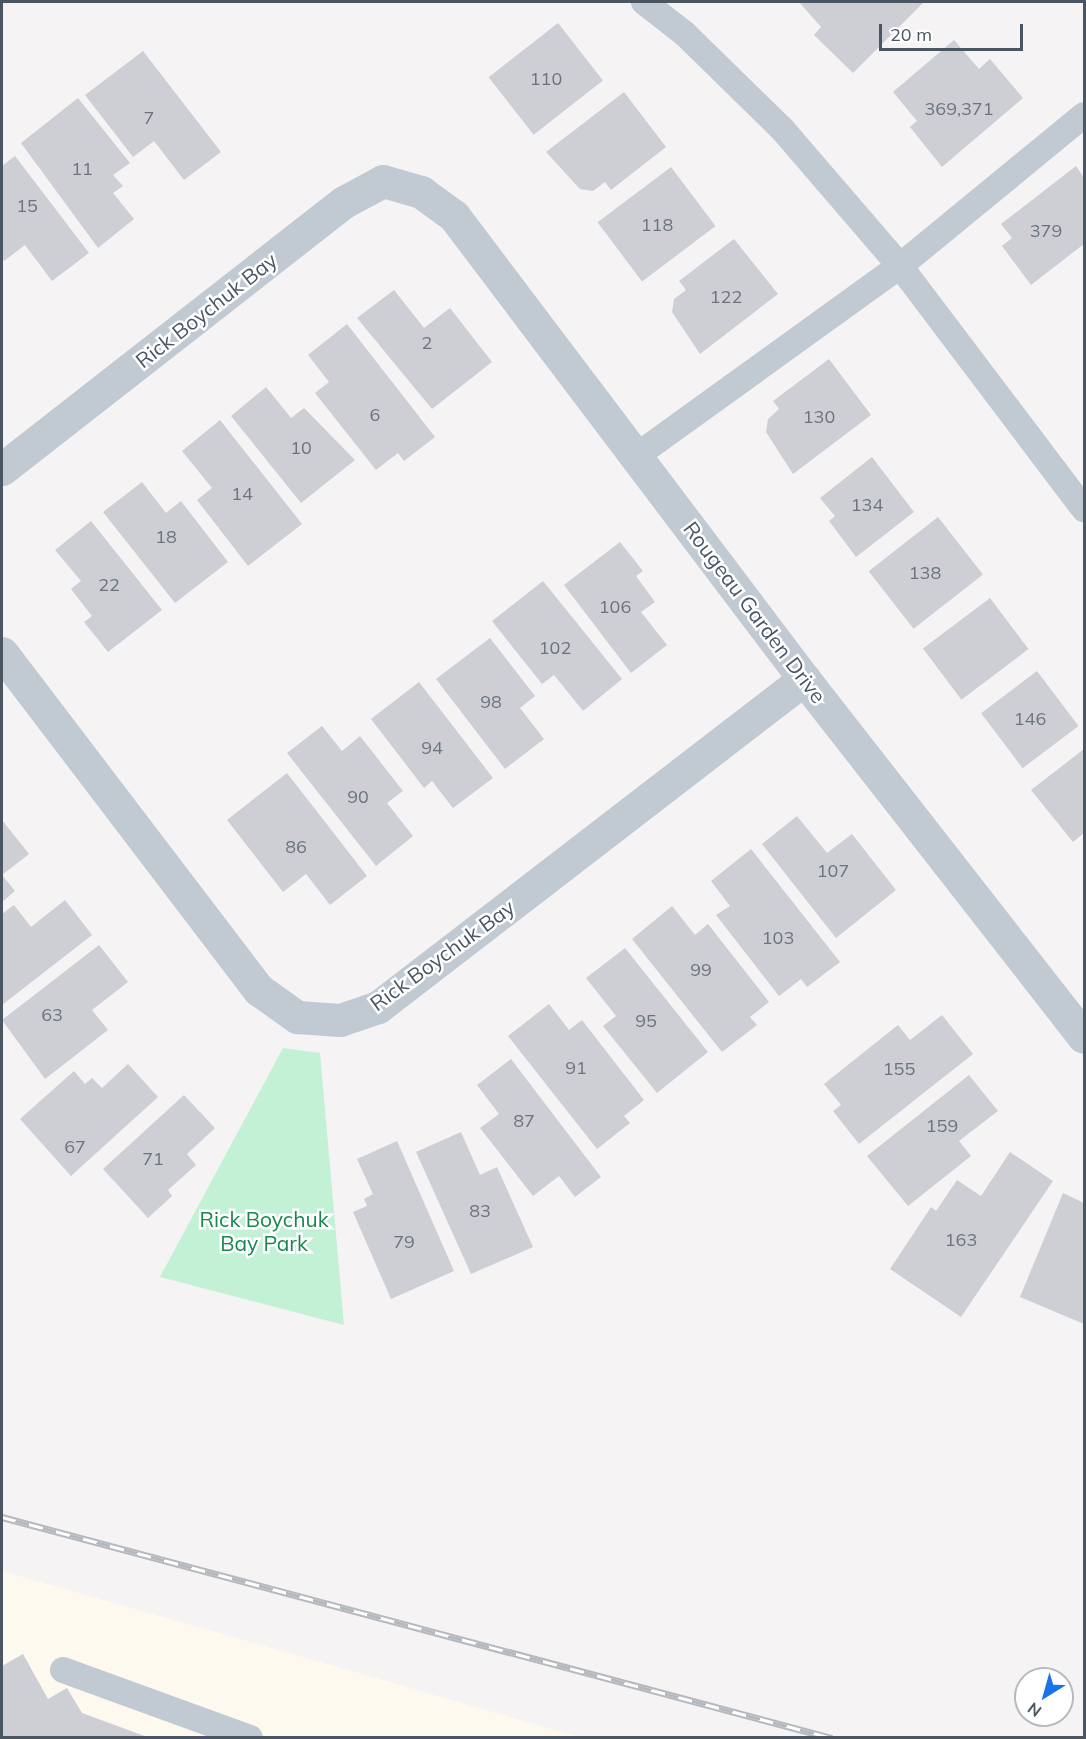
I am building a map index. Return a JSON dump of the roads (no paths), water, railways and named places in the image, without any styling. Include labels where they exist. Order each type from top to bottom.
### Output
[{"type":"street","name":"Rick Boychuk Bay","points":[[2,469],[344,202],[382,181],[421,192]]},
{"type":"street","name":"Rougeau Garden Drive","points":[[421,192],[454,216],[639,454],[804,679],[1084,1037]]},
{"type":"street","name":"Rick Boychuk Bay","points":[[2,653],[259,990],[297,1017],[340,1020],[378,1007],[804,679]]},
{"type":"lane","points":[[644,2],[685,34],[783,130],[900,266],[1084,508]]},
{"type":"lane","points":[[639,454],[900,266],[1084,115]]},
{"type":"lane","points":[[63,1670],[250,1737]]},
{"type":"railway","points":[[2,1517],[832,1738]]},
{"type":"park label","name":"Rick Boychuk Bay Park","points":[[264,1231]]}]
